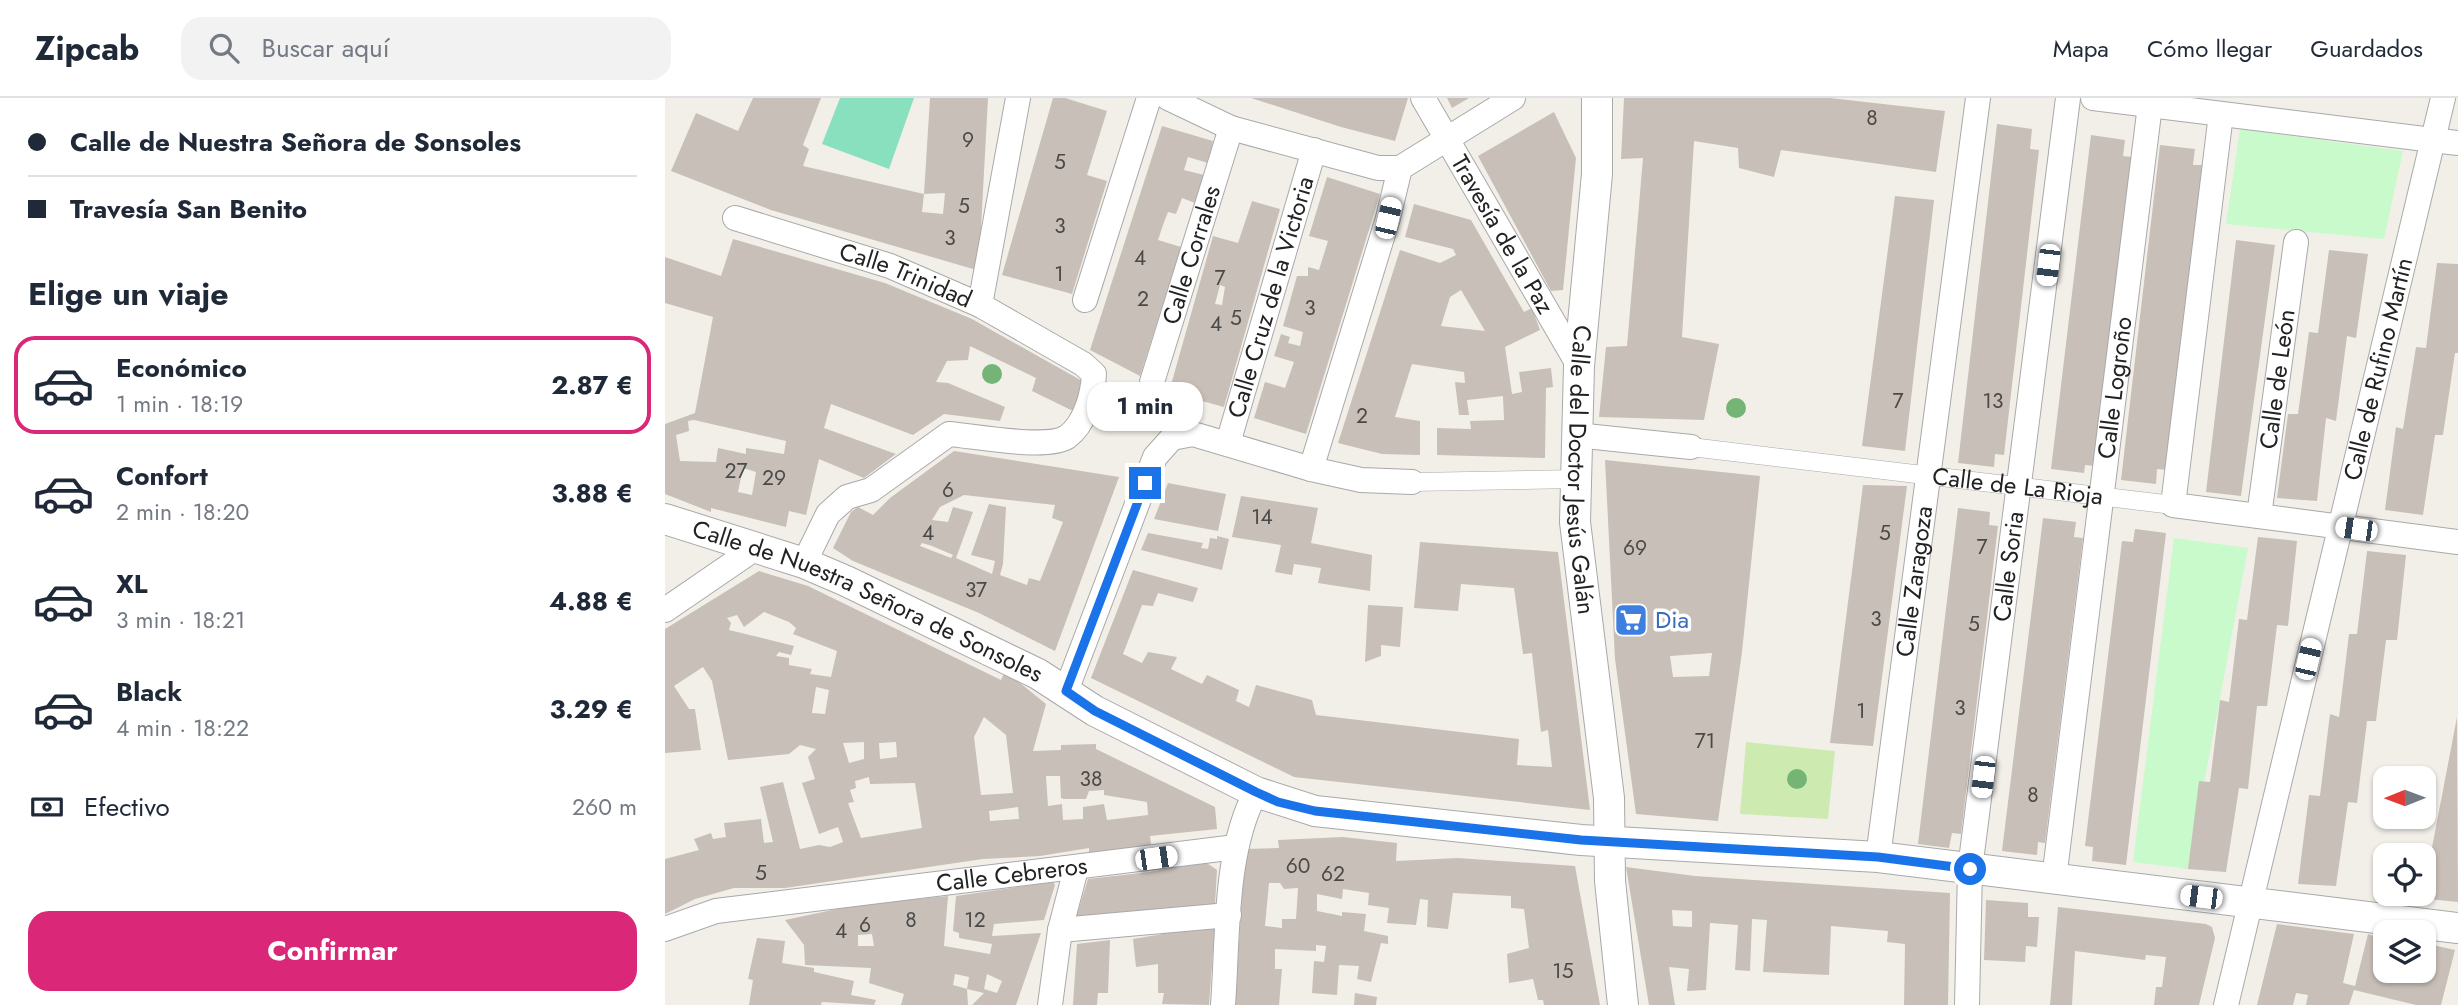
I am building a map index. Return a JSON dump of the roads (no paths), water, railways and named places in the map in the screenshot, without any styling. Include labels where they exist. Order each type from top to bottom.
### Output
[{"type":"street","points":[[980,306],[1018,98]]},
{"type":"street","points":[[1085,300],[1149,98]]},
{"type":"street","points":[[1168,98],[1231,128],[1378,168],[1400,168],[1444,140]]},
{"type":"street","name":"Travesía de la Paz","points":[[1423,98],[1444,140],[1579,366]]},
{"type":"street","name":"Travesía de la Paz","points":[[1444,140],[1513,98]]},
{"type":"street","name":"Calle del Doctor Jesús Galán","points":[[1597,98],[1597,174],[1579,366],[1575,479],[1578,554],[1609,798],[1610,881],[1623,1005]]},
{"type":"street","name":"Calle Zaragoza","points":[[1878,857],[1978,98]]},
{"type":"street","name":"Calle Soria","points":[[1967,1005],[1970,869],[2068,98]]},
{"type":"street","points":[[2093,98],[2458,143]]},
{"type":"street","name":"Calle de Rufino Martín","points":[[2226,1005],[2443,98]]},
{"type":"street","name":"Calle Logroño","points":[[2054,878],[2104,495],[2150,105]]},
{"type":"street","points":[[2173,505],[2221,114]]},
{"type":"street","name":"Calle Corrales","points":[[1152,382],[1231,128]]},
{"type":"street","name":"Calle Cruz de la Victoria","points":[[1228,443],[1314,149]]},
{"type":"street","points":[[1311,469],[1388,218],[1400,168]]},
{"type":"street","name":"Calle Trinidad","points":[[735,218],[890,267],[980,306],[1065,354],[1094,374],[1093,391],[1079,426],[1065,438],[1048,442],[949,434],[871,490],[847,497],[838,505],[828,514],[804,563]]},
{"type":"street","name":"Calle de León","points":[[2259,516],[2296,242]]},
{"type":"street","points":[[1066,691],[1155,457],[1172,438],[1193,434],[1311,469],[1361,480],[1412,482],[1575,479]]},
{"type":"street","name":"Calle de La Rioja","points":[[1576,435],[2021,484],[2458,542]]},
{"type":"street","name":"Calle de Nuestra Señora de Sonsoles","points":[[665,519],[804,563],[1014,662],[1066,691],[1095,711],[1256,792],[1278,802],[1315,811],[1611,842],[1878,857],[2458,928]]},
{"type":"street","points":[[665,610],[757,547]]},
{"type":"street","points":[[1223,1005],[1236,847],[1246,810],[1256,792]]},
{"type":"street","name":"Calle Cebreros","points":[[665,929],[716,911],[1076,869],[1236,847]]},
{"type":"street","points":[[1050,1005],[1060,930],[1076,869]]},
{"type":"street","points":[[1060,930],[1229,915]]},
{"type":"place","name":"Dia","points":[[1631,620]]}]
